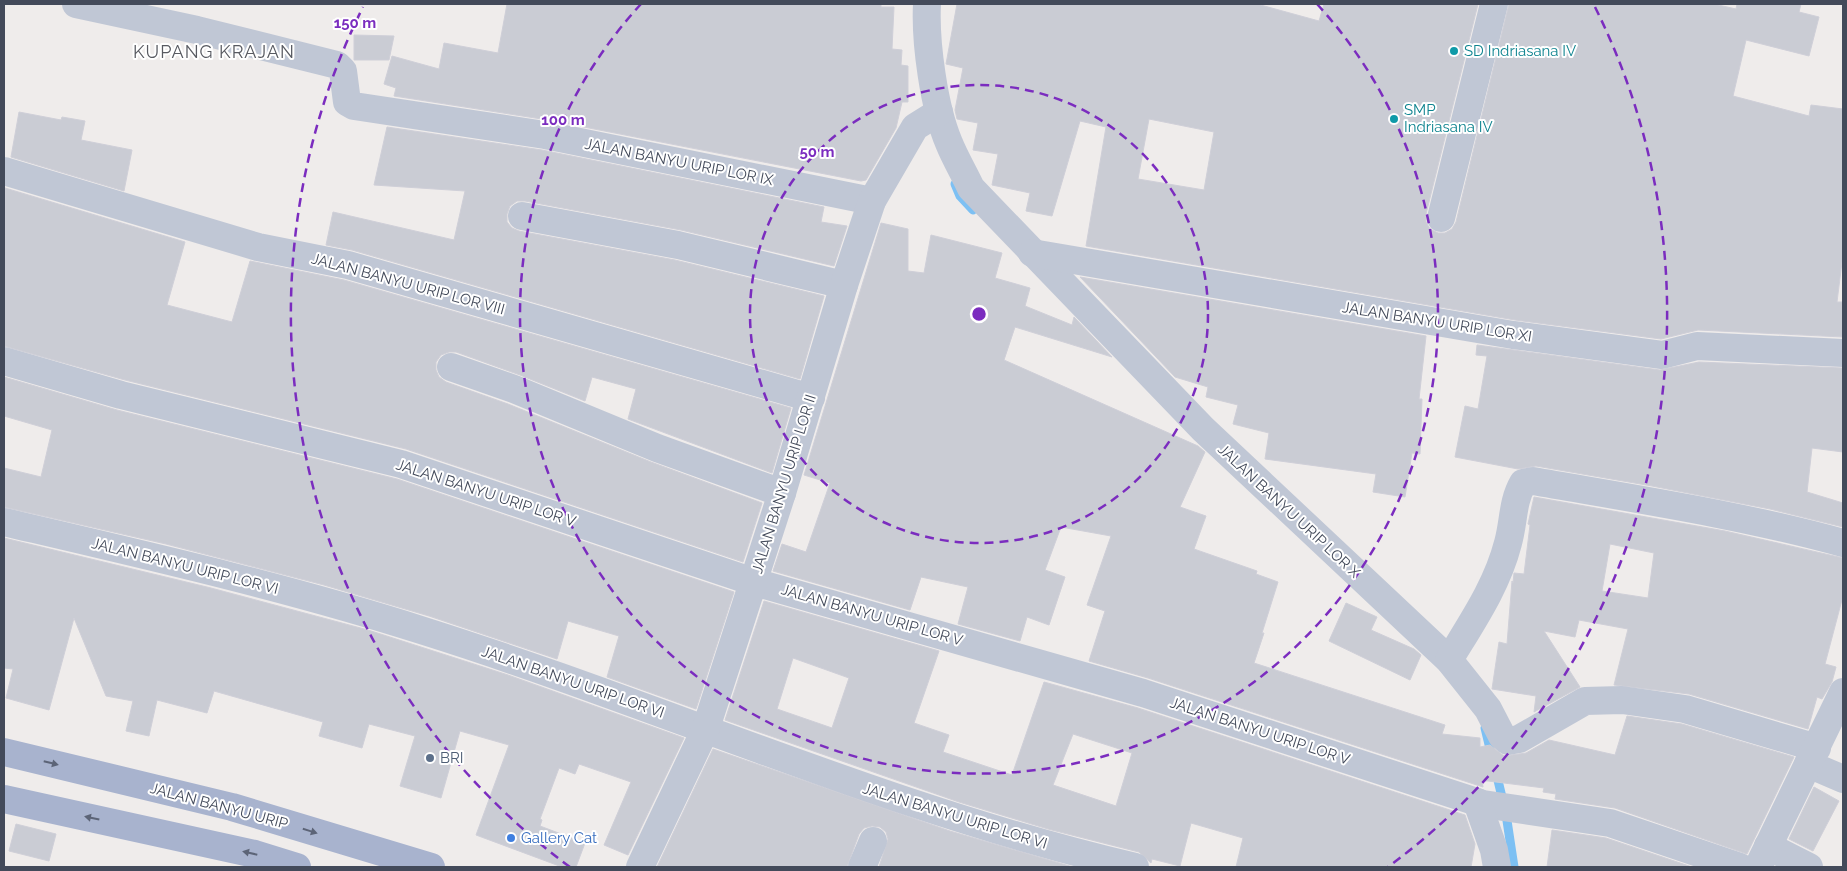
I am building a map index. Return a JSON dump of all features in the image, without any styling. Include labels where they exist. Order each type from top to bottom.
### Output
[{"type":"main road","name":"JALAN BANYU URIP","points":[[4,752],[232,807],[431,867]]},
{"type":"main road","points":[[4,799],[255,854],[297,867]]},
{"type":"street","name":"JALAN BANYU URIP LOR IX","points":[[76,4],[196,30],[337,65],[343,71],[347,102],[354,106],[545,134],[872,201]]},
{"type":"street","name":"JALAN BANYU URIP LOR X","points":[[927,4],[929,118],[948,143],[971,188],[1203,429],[1449,660],[1488,709],[1502,736],[1508,741],[1519,739],[1586,701],[1622,700],[1685,709],[1813,756]]},
{"type":"street","points":[[1441,218],[1494,4]]},
{"type":"street","name":"JALAN BANYU URIP LOR II","points":[[640,867],[706,728],[812,398],[844,285],[872,201],[929,118]]},
{"type":"street","name":"JALAN BANYU URIP LOR VIII","points":[[4,171],[258,247],[348,265],[812,398]]},
{"type":"street","points":[[522,216],[678,245],[844,285]]},
{"type":"street","name":"JALAN BANYU URIP LOR XI","points":[[1032,253],[1513,336],[1662,355],[1697,346],[1843,353]]},
{"type":"street","name":"JALAN BANYU URIP LOR V","points":[[4,361],[120,395],[401,464],[754,582],[1143,693],[1480,803],[1610,823],[1740,867]]},
{"type":"street","points":[[451,367],[514,389],[657,448],[782,493]]},
{"type":"street","points":[[1449,660],[1490,594],[1508,542],[1516,495],[1523,482],[1533,481],[1640,500],[1843,542]]},
{"type":"street","name":"JALAN BANYU URIP LOR VI","points":[[4,522],[227,573],[424,631],[706,728],[850,783],[1011,836],[1134,867]]},
{"type":"street","points":[[1809,867],[1763,857],[1843,694]]},
{"type":"street","points":[[1813,756],[1843,779]]},
{"type":"street","points":[[1480,803],[1494,850],[1496,867]]},
{"type":"street","points":[[862,867],[873,841]]},
{"type":"building","points":[[507,4],[881,4],[881,7],[894,7],[892,49],[902,50],[901,65],[908,66],[908,102],[902,102],[896,128],[866,180],[861,181],[548,120],[394,96],[396,88],[384,84],[392,56],[439,69],[444,43],[498,53]]},
{"type":"building","points":[[957,4],[1257,4],[1319,21],[1324,4],[1478,4],[1426,214],[1426,222],[1430,229],[1438,233],[1445,233],[1452,229],[1456,222],[1509,4],[1714,4],[1736,9],[1737,4],[1801,4],[1799,12],[1819,17],[1809,56],[1746,40],[1733,96],[1809,116],[1811,105],[1843,109],[1843,254],[1837,302],[1843,302],[1843,337],[1698,330],[1661,339],[1515,320],[1086,246],[1106,127],[1080,121],[1052,216],[1026,211],[1030,193],[992,185],[998,154],[973,150],[978,123],[957,119],[955,110],[963,68],[946,64]],"holes":[[[1149,119],[1214,132],[1204,190],[1138,179]]]},
{"type":"building","points":[[354,35],[394,36],[389,60],[354,60]]},
{"type":"building","points":[[19,112],[61,120],[62,117],[85,121],[81,140],[132,150],[124,191],[11,157]]},
{"type":"building","points":[[387,127],[542,150],[824,207],[821,222],[847,226],[834,266],[681,230],[525,201],[517,201],[510,206],[507,214],[507,222],[512,228],[519,231],[675,260],[824,296],[800,379],[352,250],[326,245],[333,212],[454,240],[465,191],[374,185]]},
{"type":"building","points":[[5,188],[185,242],[167,305],[232,322],[250,261],[344,280],[791,408],[772,473],[628,419],[636,389],[592,377],[585,401],[456,352],[441,355],[436,362],[436,370],[439,377],[446,382],[508,404],[651,462],[762,503],[743,562],[406,449],[125,380],[4,346]]},
{"type":"building","points":[[881,223],[908,229],[908,271],[924,273],[931,235],[1002,253],[995,278],[1030,288],[1025,306],[1072,325],[1074,317],[1112,357],[1015,327],[1004,360],[1198,446],[1205,452],[1180,507],[1206,516],[1194,549],[1257,571],[1256,574],[1278,582],[1254,663],[1445,725],[1442,734],[1480,738],[1480,747],[1490,745],[1504,756],[1526,753],[1549,740],[1615,755],[1627,716],[1682,724],[1794,757],[1747,854],[1615,808],[1555,799],[1556,794],[1543,792],[1544,788],[1482,781],[1483,787],[1148,678],[1089,661],[1105,611],[1087,605],[1111,536],[1061,527],[1045,570],[1065,577],[1049,625],[1027,617],[1020,641],[958,624],[968,587],[921,577],[910,610],[773,571],[782,544],[806,552],[830,483],[804,475]]},
{"type":"building","points":[[1080,277],[1426,336],[1419,399],[1422,399],[1420,454],[1412,453],[1405,497],[1373,492],[1376,474],[1265,459],[1269,433],[1233,424],[1238,405],[1206,397],[1208,387],[1175,377]]},
{"type":"building","points":[[1477,345],[1660,370],[1699,362],[1843,368],[1843,452],[1812,448],[1807,492],[1843,503],[1843,527],[1770,509],[1652,486],[1536,466],[1518,469],[1455,457],[1465,406],[1478,409],[1487,356],[1476,355]]},
{"type":"building","points":[[4,377],[117,410],[397,479],[734,592],[696,709],[607,677],[619,636],[568,621],[557,659],[429,616],[324,585],[166,544],[4,507],[4,468],[41,477],[52,430],[4,416]]},
{"type":"building","points":[[1534,497],[1725,531],[1843,558],[1843,596],[1825,664],[1836,667],[1832,682],[1822,699],[1817,697],[1808,729],[1689,694],[1614,685],[1628,629],[1579,620],[1575,637],[1544,631],[1580,687],[1534,712],[1536,696],[1492,689],[1499,642],[1507,644],[1514,573],[1524,574],[1530,525],[1528,524]],"holes":[[[1610,544],[1654,553],[1648,598],[1602,591]]]},
{"type":"building","points":[[4,538],[211,588],[368,630],[508,675],[684,738],[628,855],[604,845],[631,782],[579,764],[575,774],[559,768],[540,819],[542,820],[540,826],[585,843],[576,867],[562,867],[476,835],[509,745],[460,731],[441,798],[400,786],[415,736],[369,724],[362,748],[319,736],[323,722],[214,691],[207,713],[157,700],[149,736],[126,731],[133,701],[106,696],[74,618],[49,710],[6,698],[13,669],[4,668]]},
{"type":"building","points":[[764,601],[939,651],[914,723],[949,735],[943,752],[1012,775],[1044,682],[1138,708],[1465,815],[1475,844],[1471,867],[1236,867],[1243,838],[1191,823],[1180,866],[1152,859],[1151,863],[1139,852],[1048,829],[959,802],[725,720]],"holes":[[[793,658],[849,678],[832,728],[777,709]],[[1073,734],[1132,753],[1116,806],[1053,785]]]},
{"type":"building","points":[[1346,603],[1377,617],[1371,630],[1414,649],[1421,655],[1410,680],[1329,641]]},
{"type":"building","points":[[713,749],[950,831],[1073,867],[879,867],[888,839],[886,832],[880,827],[872,826],[864,828],[859,834],[847,867],[657,867]]},
{"type":"building","points":[[1814,787],[1839,801],[1813,851],[1789,839]]},
{"type":"building","points":[[16,824],[56,834],[49,861],[9,851]]},
{"type":"building","points":[[1552,830],[1606,838],[1692,867],[1547,867]]},
{"type":"waterway","points":[[955,184],[960,196],[973,210]]},
{"type":"waterway","points":[[1485,728],[1492,757]]},
{"type":"waterway","points":[[1496,772],[1506,814],[1514,867]]},
{"type":"place","name":"SD Indriasana IV","points":[[1454,51]]},
{"type":"place","name":"SMP Indriasana IV","points":[[1394,119]]},
{"type":"place","name":"BRI","points":[[430,758]]},
{"type":"place","name":"Gallery Cat","points":[[511,838]]},
{"type":"district","name":"KUPANG KRAJAN","points":[[214,52]]}]
